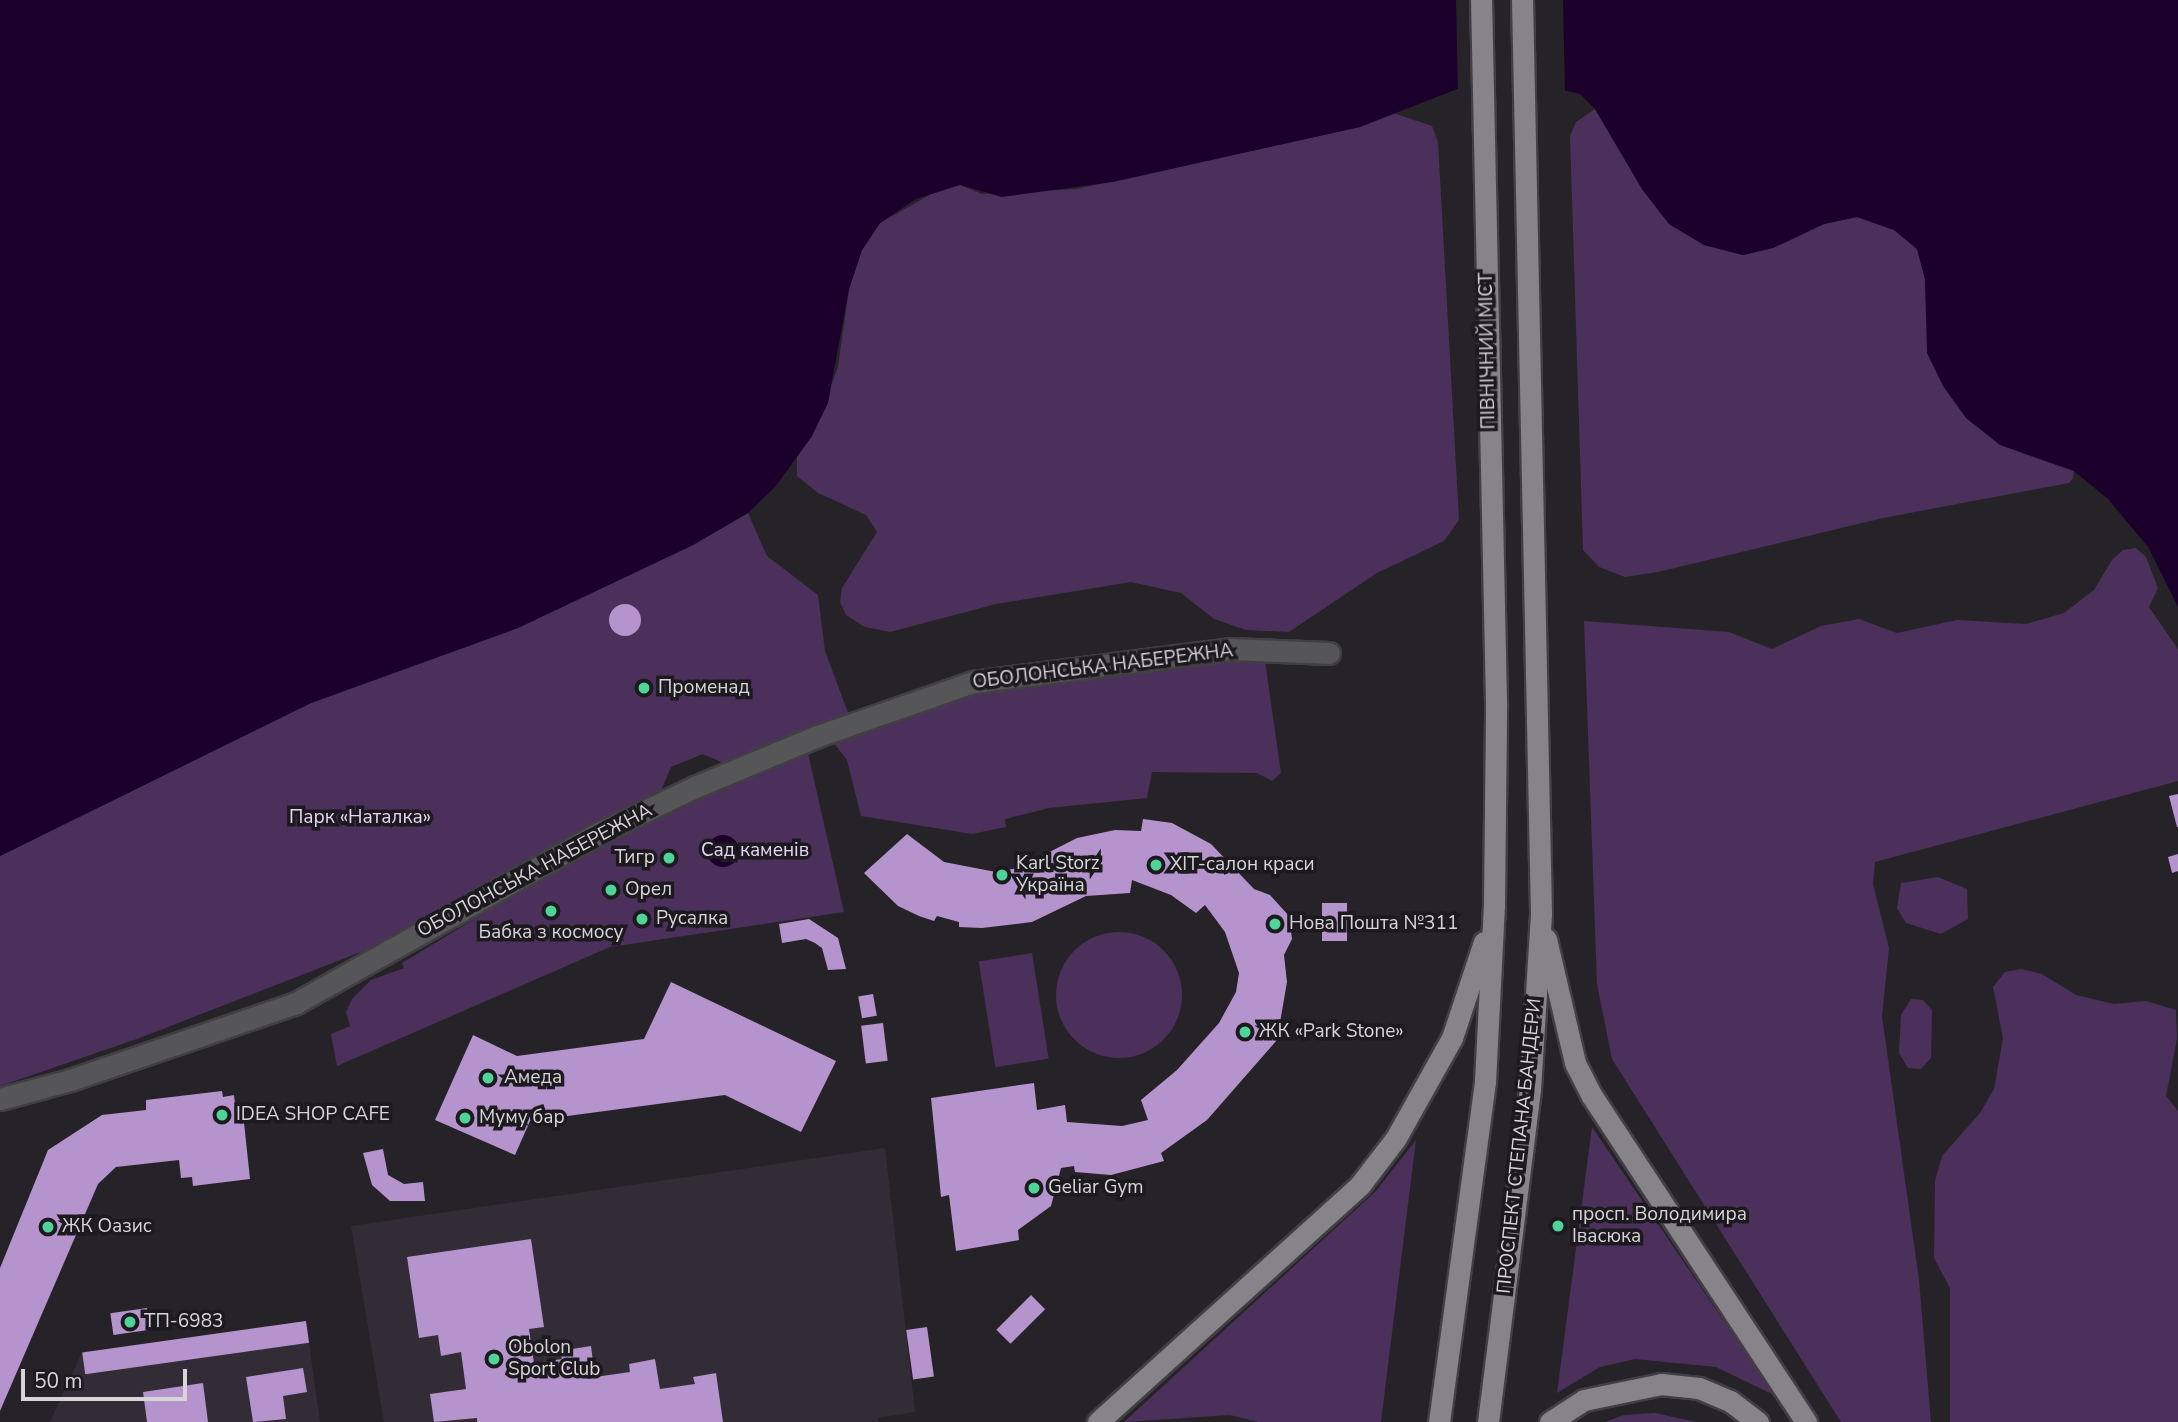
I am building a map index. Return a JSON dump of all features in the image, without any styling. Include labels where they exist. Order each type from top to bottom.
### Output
[{"type":"main road","name":"ПІВНІЧНИЙ МІСТ","points":[[1481,0],[1496,702],[1494,906]]},
{"type":"main road","name":"ПРОСПЕКТ СТЕПАНА БАНДЕРИ","points":[[1488,1422],[1530,1088],[1541,913],[1540,701],[1522,0]]},
{"type":"main road","points":[[1098,1422],[1360,1185],[1396,1138],[1452,1038],[1494,906]]},
{"type":"main road","points":[[1439,1422],[1485,1082],[1494,906]]},
{"type":"main road","points":[[1541,913],[1575,1063],[1600,1109],[1806,1422]]},
{"type":"main road","points":[[1550,1422],[1584,1401],[1661,1384],[1699,1388],[1730,1401],[1758,1422]]},
{"type":"street","name":"ОБОЛОНСЬКА НАБЕРЕЖНА","points":[[0,1099],[70,1080],[296,1003],[593,836],[695,787],[815,737],[973,681],[1230,649],[1329,653]]},
{"type":"shaded area","points":[[0,0],[2178,0],[2178,607],[2148,547],[2108,499],[2074,471],[2000,445],[1966,418],[1943,386],[1927,353],[1925,279],[1917,249],[1894,230],[1857,217],[1824,224],[1773,248],[1743,255],[1704,245],[1669,224],[1642,189],[1595,109],[1580,94],[1532,83],[1465,86],[1360,127],[1113,182],[1002,197],[960,185],[916,199],[880,223],[862,250],[849,289],[828,403],[812,436],[775,487],[748,513],[693,545],[518,628],[311,703],[0,856]]},
{"type":"shaded area","points":[[723,835],[734,840],[739,851],[734,862],[723,867],[712,862],[707,851],[712,840]]},
{"type":"shaded area","points":[[885,1148],[915,1412],[878,1418],[878,1422],[384,1422],[351,1226]]},
{"type":"shaded area","points":[[306,1321],[320,1422],[50,1422],[82,1352]]},
{"type":"green space","points":[[1595,109],[1642,189],[1669,224],[1704,245],[1743,255],[1773,248],[1824,224],[1857,217],[1894,230],[1917,249],[1925,279],[1928,353],[2022,453],[2074,471],[2073,478],[2069,483],[1883,518],[1658,572],[1625,577],[1599,567],[1583,550],[1570,136],[1576,122]]},
{"type":"green space","points":[[1393,113],[1432,126],[1438,142],[1459,520],[1444,541],[1377,573],[1289,632],[1246,630],[1214,619],[1181,593],[1131,582],[996,604],[890,632],[865,627],[846,615],[840,602],[842,588],[877,532],[866,515],[818,493],[797,476],[797,457],[812,436],[838,367],[849,289],[862,250],[880,223],[940,189],[960,185],[982,194],[1076,189],[1360,127]]},
{"type":"green space","name":"Парк «Наталка»","points":[[748,513],[767,556],[818,595],[825,651],[850,718],[730,766],[703,754],[671,767],[658,798],[420,929],[137,1039],[0,1086],[0,856],[311,703],[518,628],[693,545]]},
{"type":"green space","points":[[2136,548],[2146,557],[2158,588],[2149,607],[2178,649],[2178,781],[1875,862],[1873,884],[1889,948],[1882,1016],[1919,1280],[1931,1422],[1841,1422],[1612,1059],[1597,984],[1584,621],[1729,632],[1772,649],[1821,626],[1859,619],[1897,633],[1957,620],[2026,624],[2064,613],[2094,590],[2112,560],[2123,550]]},
{"type":"green space","points":[[1236,652],[1265,661],[1281,773],[1272,781],[1257,773],[1152,772],[1147,798],[1049,808],[1005,819],[1006,827],[972,834],[861,816],[847,760],[833,742],[975,687]]},
{"type":"green space","name":"Сад каменів","points":[[807,749],[844,912],[610,947],[337,1066],[331,1034],[350,1026],[346,1012],[352,999],[371,980],[404,968],[402,963],[617,833]]},
{"type":"green space","points":[[1938,877],[1967,889],[1968,919],[1941,934],[1906,923],[1897,908],[1901,883]]},
{"type":"green space","points":[[1119,932],[1143,937],[1164,950],[1177,971],[1182,995],[1177,1019],[1164,1040],[1143,1053],[1119,1058],[1095,1053],[1074,1040],[1061,1019],[1056,995],[1061,971],[1074,950],[1095,937]]},
{"type":"green space","points":[[1032,953],[1049,1059],[995,1067],[979,961]]},
{"type":"green space","points":[[2021,969],[2042,974],[2076,995],[2114,1004],[2146,1001],[2176,1010],[2177,1039],[2166,1096],[2178,1111],[2178,1422],[1950,1422],[1950,1288],[1934,1258],[1935,1181],[1942,1156],[1980,1113],[1994,1089],[2003,1038],[1993,987],[2005,972]]},
{"type":"green space","points":[[1911,999],[1923,1000],[1932,1010],[1931,1058],[1921,1069],[1908,1068],[1899,1053],[1901,1015]]},
{"type":"green space","points":[[1592,1127],[1774,1395],[1716,1367],[1635,1359],[1600,1367],[1557,1393]]},
{"type":"green space","points":[[1416,1140],[1381,1422],[1258,1422],[1230,1415],[1124,1422],[1376,1191]]},
{"type":"green space","points":[[1655,1413],[1696,1422],[1605,1422],[1624,1415]]},
{"type":"pier","points":[[1456,0],[1563,0],[1565,94],[1532,86],[1458,93]]},
{"type":"building","points":[[625,604],[636,609],[641,620],[636,631],[625,636],[614,631],[609,620],[614,609]]},
{"type":"building","points":[[2178,794],[2178,827],[2177,827],[2169,796]]},
{"type":"building","name":"ЖК «Park Stone»","points":[[1143,819],[1172,823],[1211,844],[1254,889],[1270,895],[1289,916],[1292,939],[1284,955],[1287,982],[1277,1040],[1207,1120],[1161,1153],[1164,1161],[1111,1175],[1075,1172],[1074,1166],[1061,1168],[1051,1206],[1018,1230],[1019,1240],[956,1251],[949,1195],[941,1197],[931,1098],[1034,1083],[1037,1110],[1065,1105],[1067,1122],[1122,1126],[1148,1120],[1141,1100],[1177,1070],[1219,1023],[1236,992],[1239,973],[1225,932],[1205,905],[1196,913],[1171,895],[1132,880],[1130,893],[1086,896],[1032,922],[982,928],[959,927],[959,922],[937,916],[934,921],[919,916],[898,906],[864,873],[907,834],[944,862],[996,872],[1018,868],[1077,838],[1115,830],[1141,831]]},
{"type":"building","points":[[2178,854],[2178,871],[2172,873],[2168,857]]},
{"type":"building","points":[[1322,903],[1347,903],[1347,941],[1322,941]]},
{"type":"building","points":[[809,919],[838,938],[846,969],[828,970],[822,948],[806,939],[782,943],[779,924]]},
{"type":"building","points":[[671,982],[836,1061],[801,1132],[725,1095],[530,1121],[515,1155],[435,1120],[473,1035],[517,1056],[644,1039]]},
{"type":"building","points":[[873,994],[877,1016],[862,1018],[858,997]]},
{"type":"building","points":[[883,1023],[888,1061],[866,1063],[861,1026]]},
{"type":"building","name":"ЖК Оазис","points":[[222,1091],[223,1097],[234,1095],[236,1113],[243,1113],[250,1179],[193,1186],[192,1177],[181,1178],[179,1160],[116,1167],[98,1184],[0,1411],[0,1268],[48,1150],[102,1115],[146,1110],[146,1100]]},
{"type":"building","points":[[383,1149],[388,1175],[404,1184],[423,1182],[425,1201],[390,1201],[372,1185],[363,1153]]},
{"type":"building","points":[[531,1239],[544,1327],[529,1329],[534,1363],[562,1359],[560,1351],[591,1346],[595,1377],[630,1372],[629,1364],[655,1359],[660,1389],[695,1384],[693,1377],[716,1373],[723,1422],[477,1422],[477,1418],[434,1422],[430,1394],[466,1389],[461,1352],[441,1356],[438,1335],[419,1338],[407,1257]]},
{"type":"building","points":[[1031,1295],[1045,1309],[1010,1344],[996,1330]]},
{"type":"building","name":"ТП-6983","points":[[147,1308],[150,1330],[113,1335],[110,1313]]},
{"type":"building","points":[[306,1321],[309,1343],[85,1374],[82,1352]]},
{"type":"building","points":[[927,1327],[934,1377],[913,1379],[906,1330]]},
{"type":"building","points":[[303,1368],[307,1392],[283,1396],[286,1419],[253,1422],[246,1377]]},
{"type":"building","points":[[203,1383],[208,1422],[147,1422],[143,1392]]},
{"type":"place","name":"Променад","points":[[644,688]]},
{"type":"place","name":"Тигр","points":[[669,858]]},
{"type":"place","name":"ХІТ-салон краси","points":[[1156,865]]},
{"type":"place","name":"Karl Storz Україна","points":[[1002,875]]},
{"type":"place","name":"Орел","points":[[611,890]]},
{"type":"place","name":"Бабка з космосу","points":[[551,911]]},
{"type":"place","name":"Русалка","points":[[642,919]]},
{"type":"place","name":"Нова Пошта №311","points":[[1275,924]]},
{"type":"place","name":"ЖК «Park Stone»","points":[[1245,1032]]},
{"type":"place","name":"Амеда","points":[[488,1078]]},
{"type":"place","name":"IDEA SHOP CAFE","points":[[222,1115]]},
{"type":"place","name":"Муму бар","points":[[465,1118]]},
{"type":"place","name":"Geliar Gym","points":[[1034,1188]]},
{"type":"place","name":"просп. Володимира Івасюка","points":[[1558,1226]]},
{"type":"place","name":"ЖК Оазис","points":[[48,1227]]},
{"type":"place","name":"ТП-6983","points":[[130,1322]]},
{"type":"place","name":"Obolon Sport Club","points":[[494,1359]]}]
